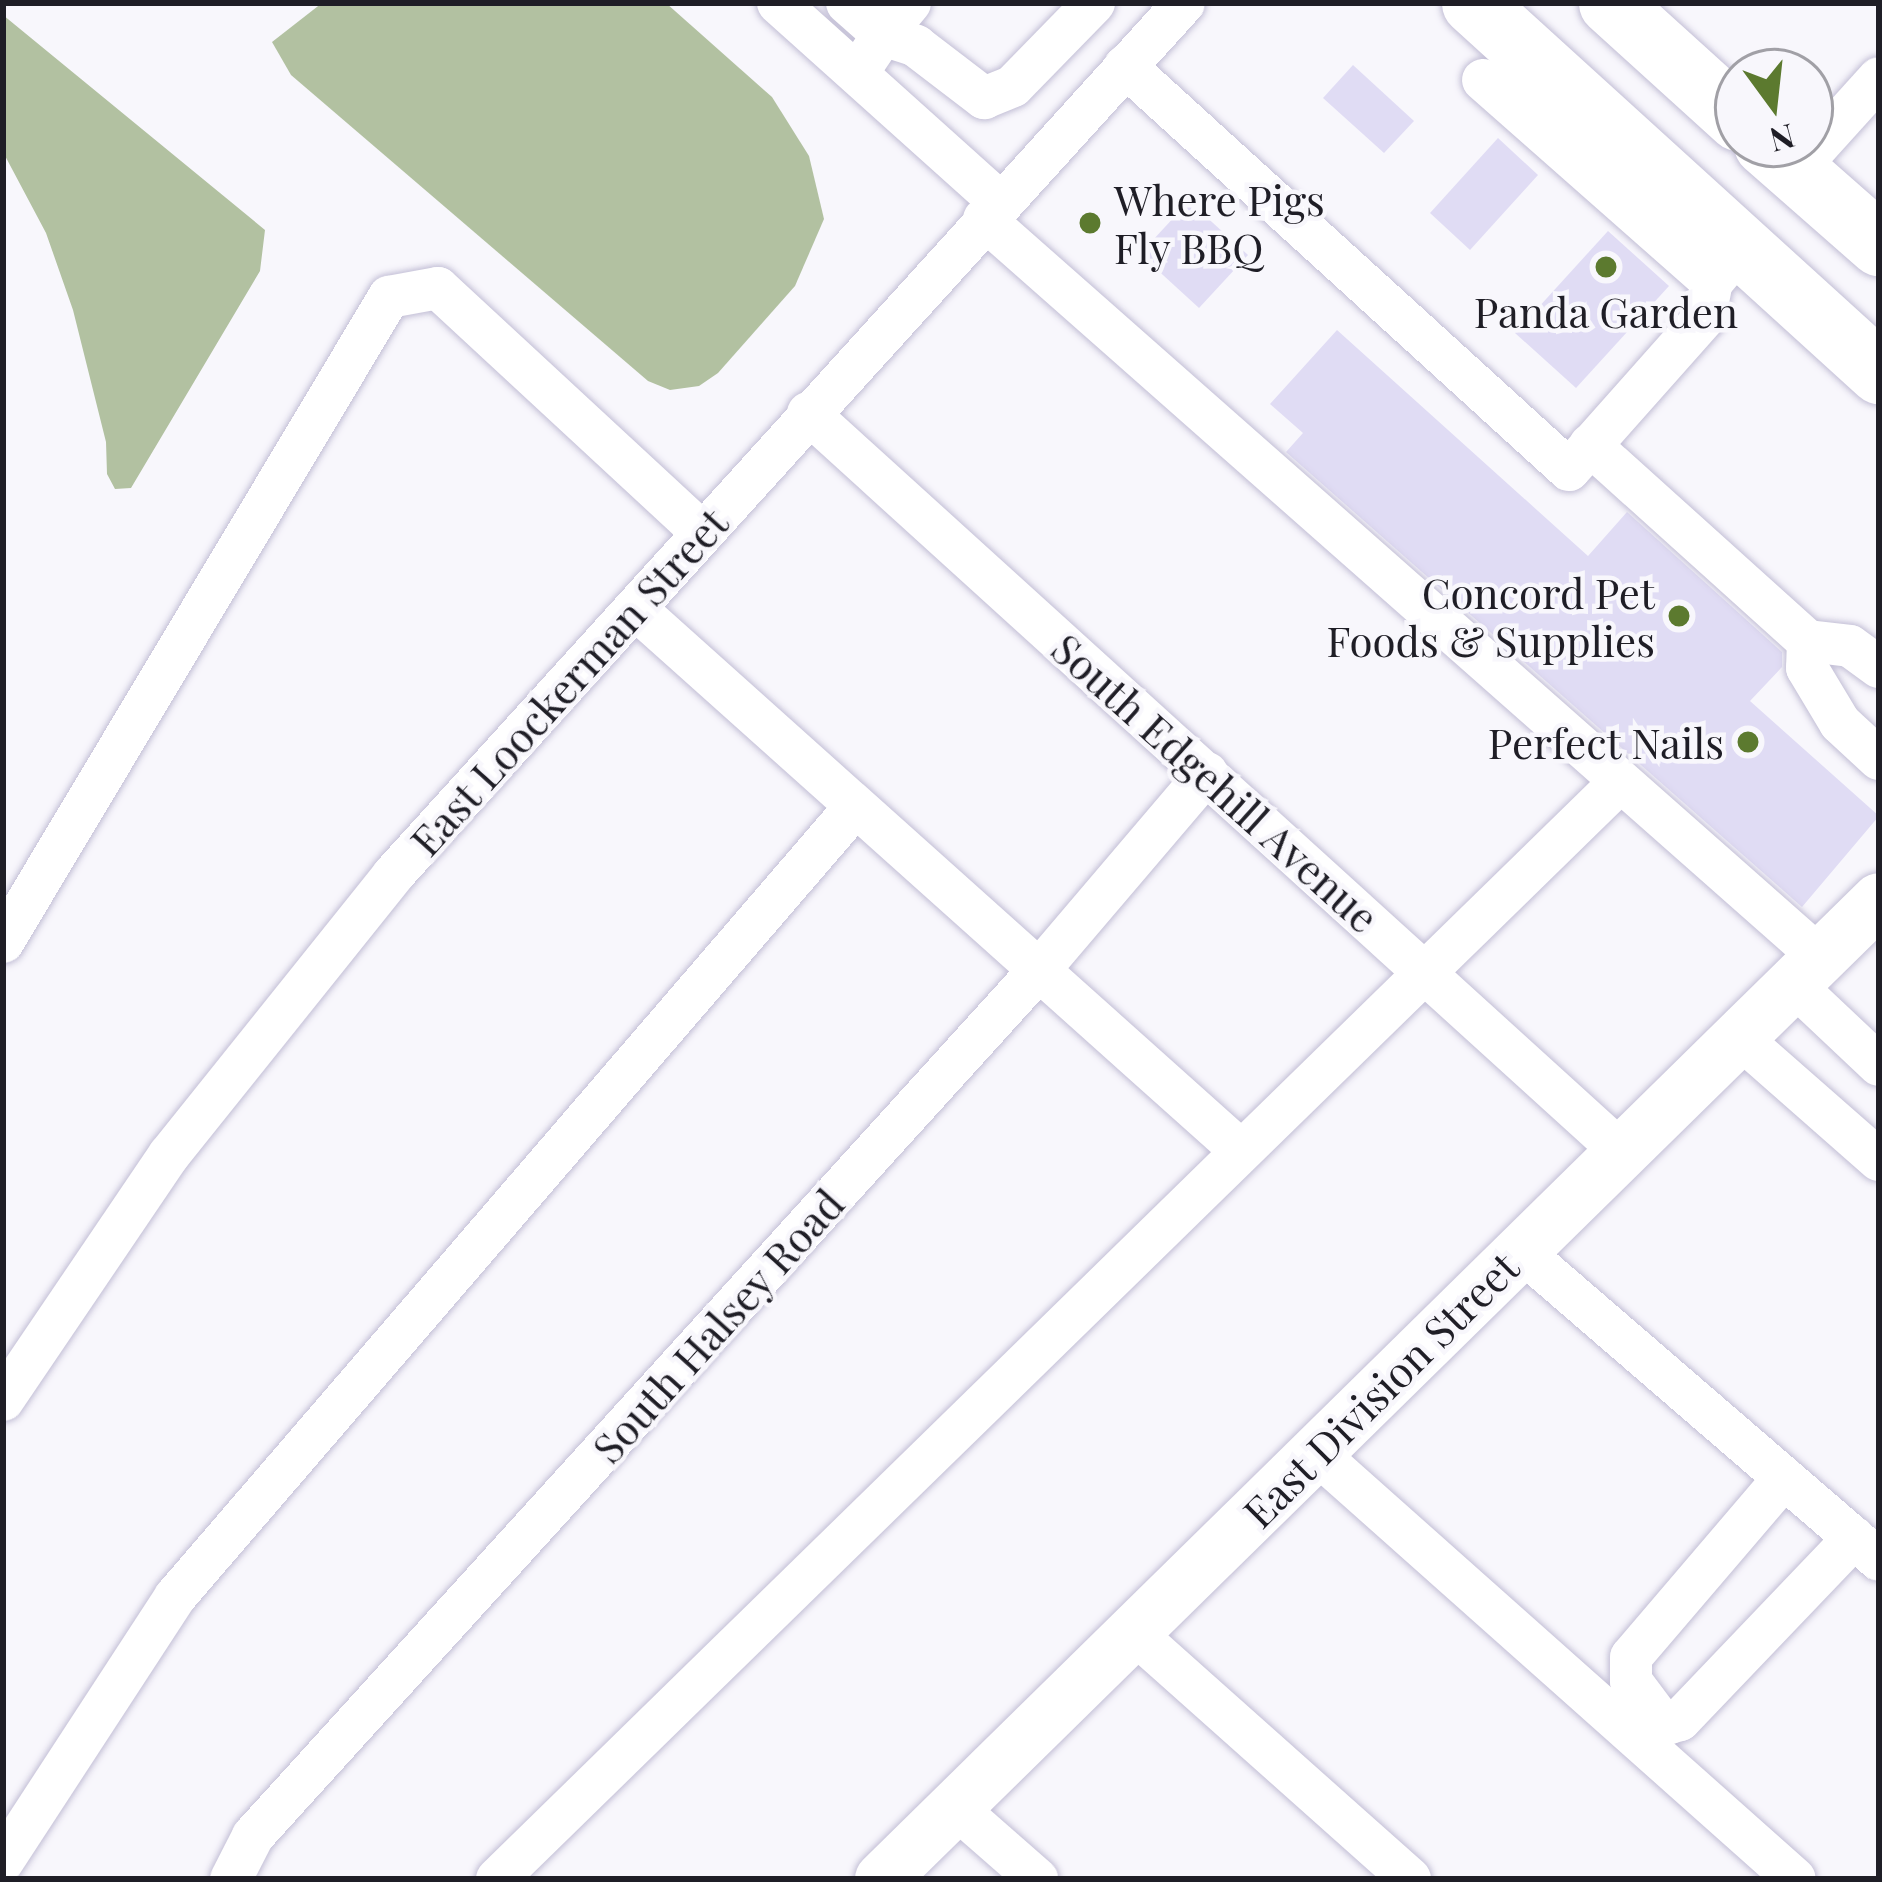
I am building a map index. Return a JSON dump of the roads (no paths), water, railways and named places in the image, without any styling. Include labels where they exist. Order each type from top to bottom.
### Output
[{"type":"highway","points":[[1473,3],[1727,265],[1879,373]]},
{"type":"highway","points":[[1612,4],[1714,97]]},
{"type":"highway","points":[[1793,168],[1879,244]]},
{"type":"main road","name":"East Division Street","points":[[882,1879],[1879,899]]},
{"type":"street","points":[[778,3],[992,211],[1618,784],[1807,971],[1879,1064]]},
{"type":"street","points":[[847,3],[897,19],[916,46],[968,89],[995,97],[1013,86],[1094,3]]},
{"type":"street","name":"East Loockerman Street","points":[[3,1400],[170,1155],[393,875],[638,611],[808,413],[1184,3]]},
{"type":"street","points":[[856,74],[897,19]]},
{"type":"street","points":[[1125,66],[1568,470],[1706,317],[1727,265],[1483,80]]},
{"type":"street","points":[[1834,114],[1879,78]]},
{"type":"street","points":[[3,942],[388,297],[438,287],[703,533]]},
{"type":"street","name":"South Edgehill Avenue","points":[[808,413],[1623,1153]]},
{"type":"street","points":[[1591,445],[1808,641],[1850,646],[1879,667]]},
{"type":"street","points":[[638,611],[1240,1150]]},
{"type":"street","points":[[1808,641],[1807,668],[1840,723],[1879,759]]},
{"type":"street","name":"South Halsey Road","points":[[231,1879],[253,1835],[1042,968],[1208,773]]},
{"type":"street","points":[[497,1879],[1618,784]]},
{"type":"street","points":[[3,1861],[175,1597],[855,807]]},
{"type":"street","points":[[1740,1038],[1879,1160]]},
{"type":"street","points":[[1520,1250],[1872,1553],[1680,1720],[1669,1723],[1658,1717],[1630,1681],[1631,1657],[1784,1478]]},
{"type":"street","points":[[1316,1453],[1796,1879]]},
{"type":"street","points":[[1133,1632],[1410,1879]]},
{"type":"street","points":[[956,1808],[1037,1879]]},
{"type":"place","name":"Where Pigs Fly BBQ","points":[[1090,223]]},
{"type":"place","name":"Panda Garden","points":[[1606,267]]},
{"type":"place","name":"Concord Pet Foods & Supplies","points":[[1679,616]]},
{"type":"place","name":"Perfect Nails","points":[[1748,742]]}]
